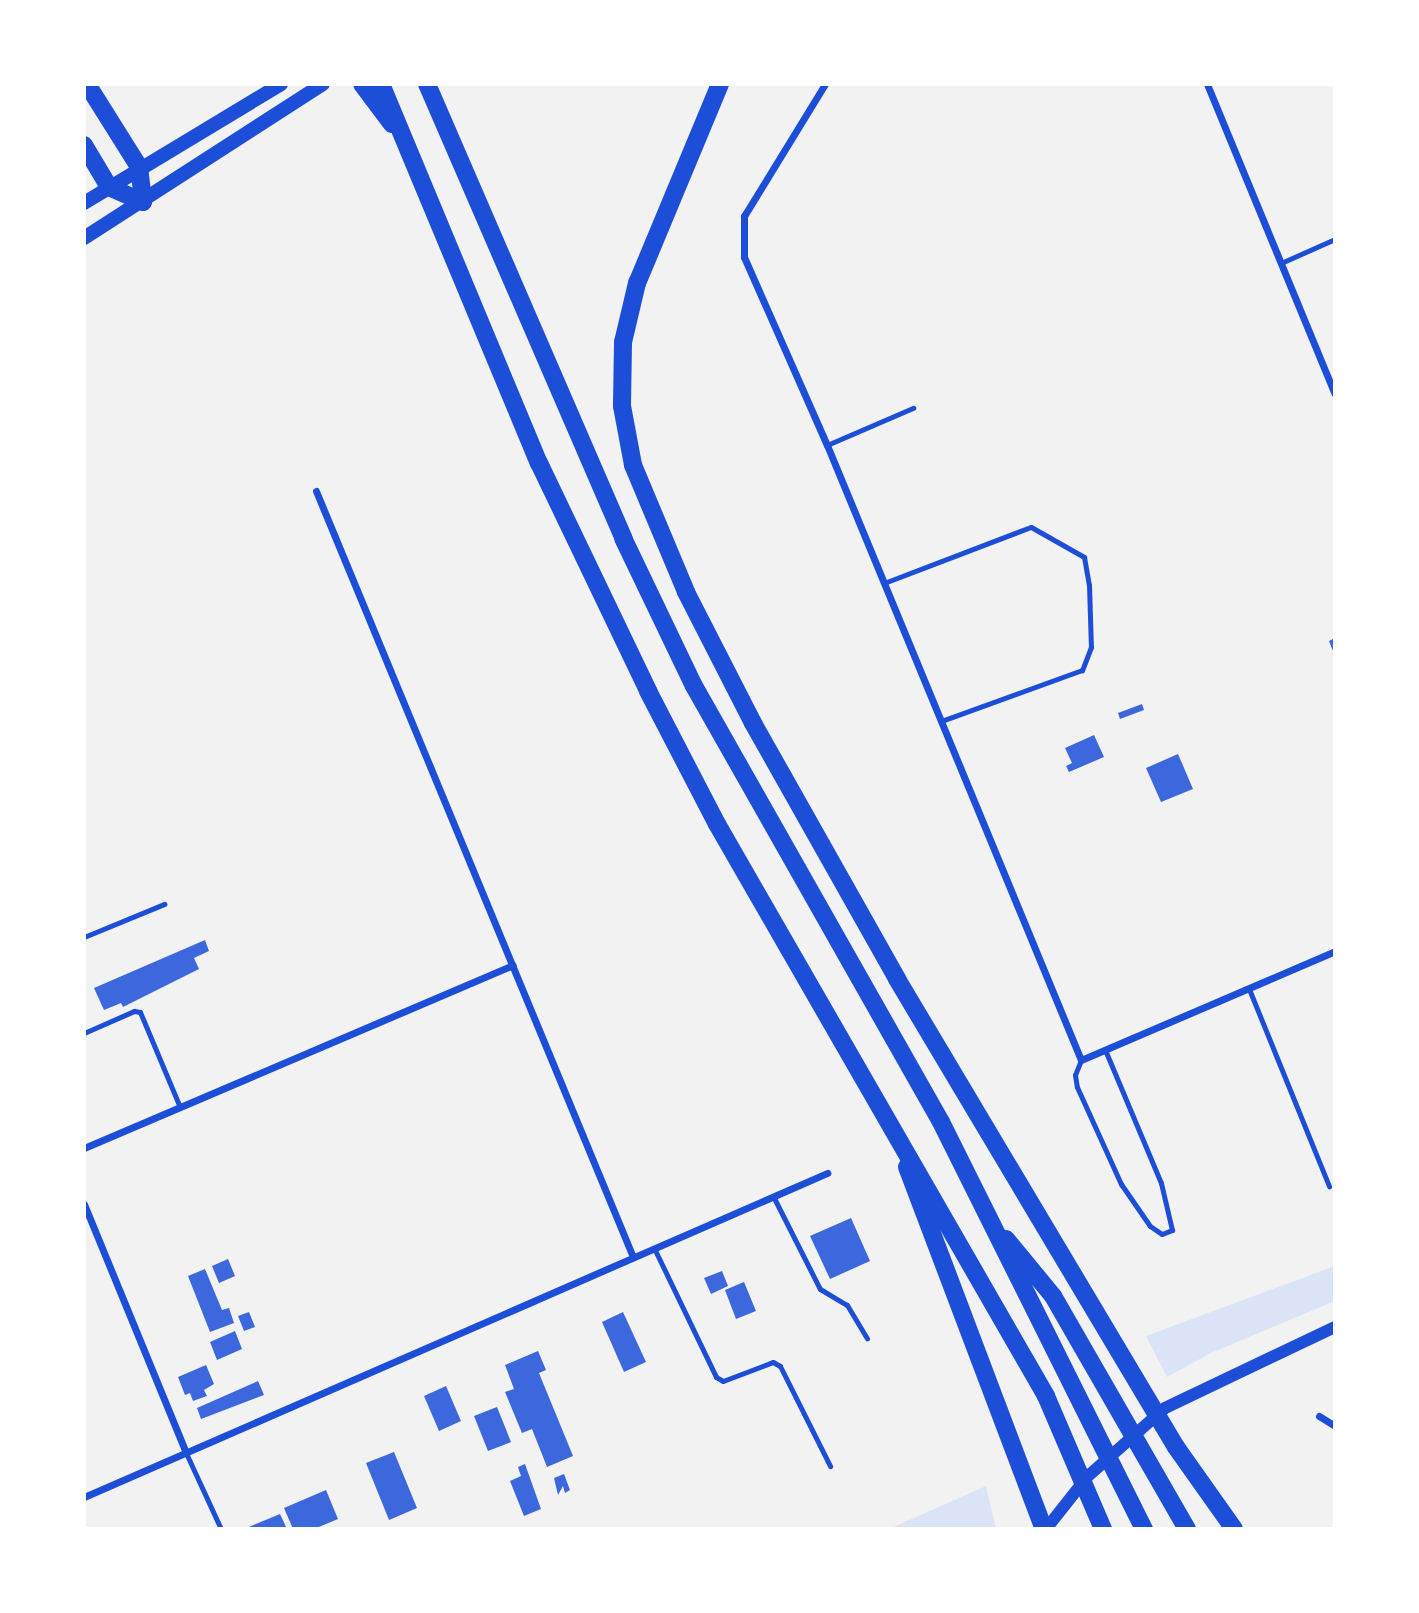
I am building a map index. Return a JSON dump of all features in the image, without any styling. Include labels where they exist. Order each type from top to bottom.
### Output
[{"type":"highway","points":[[87,84],[139,167],[144,202]]},
{"type":"highway","points":[[362,84],[403,137]]},
{"type":"highway","points":[[381,84],[539,463],[648,691],[718,824],[1046,1396],[1103,1529]]},
{"type":"highway","points":[[427,84],[623,538],[694,686],[942,1122],[984,1212],[1144,1529]]},
{"type":"highway","points":[[720,84],[637,283],[623,342],[622,406],[633,465],[686,592],[753,723],[890,967],[1176,1447],[1234,1529]]},
{"type":"highway","points":[[84,145],[109,187],[144,202]]},
{"type":"highway","points":[[892,1124],[1045,1529]]},
{"type":"highway","points":[[984,1212],[1054,1296],[1187,1529]]},
{"type":"main road","points":[[84,203],[139,167],[281,84]]},
{"type":"main road","points":[[84,238],[144,202],[316,88]]},
{"type":"street","points":[[825,84],[751,202],[740,231],[744,257],[827,445],[1081,1060],[1335,951]]},
{"type":"street","points":[[1206,84],[1335,394]]},
{"type":"street","points":[[316,491],[633,1257]]},
{"type":"street","points":[[84,1148],[513,965]]},
{"type":"street","points":[[84,1497],[827,1173]]},
{"type":"street","points":[[84,1204],[187,1453]]},
{"type":"street","points":[[1045,1529],[1065,1500],[1165,1408],[1194,1391],[1335,1327]]},
{"type":"street","points":[[1319,1416],[1335,1426]]},
{"type":"lane","points":[[1281,263],[1335,239]]},
{"type":"lane","points":[[827,445],[913,408]]},
{"type":"lane","points":[[884,583],[1031,527],[1084,557],[1090,585],[1091,647],[1082,670],[941,722]]},
{"type":"lane","points":[[84,937],[164,904]]},
{"type":"lane","points":[[1249,989],[1329,1186]]},
{"type":"lane","points":[[84,1033],[140,1012],[180,1107]]},
{"type":"lane","points":[[1081,1060],[1075,1074],[1077,1087],[1121,1184],[1150,1226],[1161,1234],[1172,1230],[1161,1183],[1105,1050]]},
{"type":"lane","points":[[773,1196],[820,1289],[847,1305],[867,1338]]},
{"type":"lane","points":[[653,1248],[716,1377],[723,1381],[773,1362],[780,1366],[830,1466]]},
{"type":"lane","points":[[187,1453],[221,1529]]},
{"type":"shaded area","points":[[1335,1266],[1335,1301],[1211,1353],[1167,1377],[1146,1336]]},
{"type":"shaded area","points":[[986,1486],[996,1529],[889,1529]]},
{"type":"building","points":[[1335,638],[1335,656],[1329,641]]},
{"type":"building","points":[[1142,704],[1144,710],[1120,719],[1118,713]]},
{"type":"building","points":[[1094,735],[1104,757],[1069,772],[1066,766],[1072,763],[1065,748]]},
{"type":"building","points":[[1178,754],[1193,789],[1161,802],[1146,768]]},
{"type":"building","points":[[205,940],[209,951],[194,958],[199,969],[123,1007],[121,1003],[104,1010],[94,988]]},
{"type":"building","points":[[851,1218],[870,1261],[830,1279],[810,1236]]},
{"type":"building","points":[[228,1259],[235,1276],[219,1283],[212,1266]]},
{"type":"building","points":[[205,1269],[222,1310],[229,1308],[234,1323],[210,1332],[188,1276]]},
{"type":"building","points":[[722,1271],[728,1286],[711,1294],[704,1278]]},
{"type":"building","points":[[744,1282],[756,1311],[736,1319],[725,1290]]},
{"type":"building","points":[[249,1312],[255,1327],[244,1331],[238,1316]]},
{"type":"building","points":[[623,1312],[646,1362],[624,1372],[602,1322]]},
{"type":"building","points":[[235,1331],[242,1349],[217,1360],[210,1342]]},
{"type":"building","points":[[538,1351],[546,1370],[539,1373],[573,1456],[547,1467],[532,1429],[522,1433],[505,1392],[514,1389],[505,1365]]},
{"type":"building","points":[[206,1365],[214,1384],[204,1390],[207,1396],[193,1401],[190,1393],[185,1395],[178,1377]]},
{"type":"building","points":[[258,1381],[264,1395],[201,1419],[197,1408]]},
{"type":"building","points":[[446,1386],[461,1421],[439,1431],[424,1396]]},
{"type":"building","points":[[497,1407],[511,1442],[488,1451],[474,1416]]},
{"type":"building","points":[[394,1452],[417,1508],[389,1520],[366,1463]]},
{"type":"building","points":[[525,1464],[541,1509],[524,1516],[510,1481],[521,1476],[518,1467]]},
{"type":"building","points":[[564,1474],[570,1490],[565,1493],[563,1486],[558,1495],[554,1478]]},
{"type":"building","points":[[326,1490],[338,1519],[314,1529],[293,1529],[284,1508]]},
{"type":"building","points":[[280,1514],[287,1529],[244,1529]]}]
